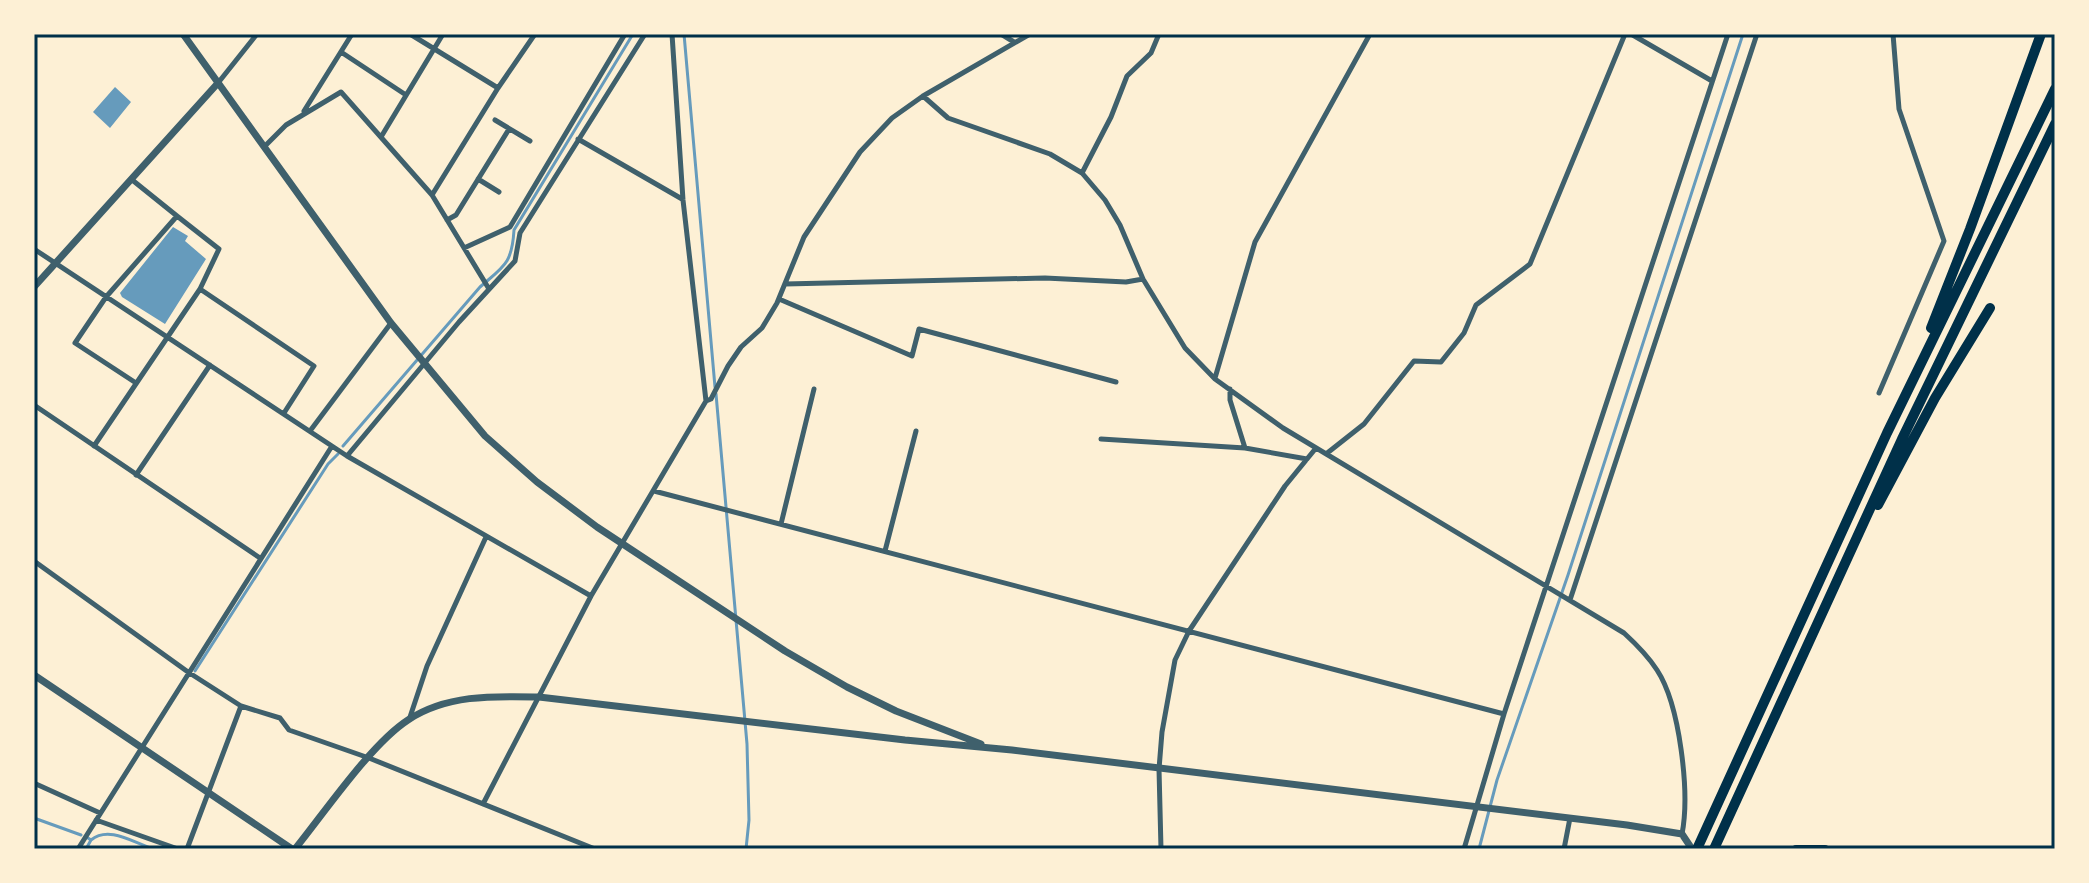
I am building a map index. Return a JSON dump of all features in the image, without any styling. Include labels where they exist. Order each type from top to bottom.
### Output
[{"type":"highway","points":[[1887,433],[1961,253],[2041,34]]},
{"type":"highway","points":[[1694,849],[1887,433],[2055,89]]},
{"type":"highway","points":[[1714,849],[1823,608],[2055,124]]},
{"type":"highway","points":[[1823,608],[1847,570],[1935,398],[1990,308]]},
{"type":"main road","points":[[1796,849],[1825,849]]},
{"type":"street","points":[[183,34],[391,323],[485,436],[537,482],[746,625],[847,687],[896,711],[990,748]]},
{"type":"street","points":[[34,287],[218,83],[257,34]]},
{"type":"street","points":[[303,113],[352,34]]},
{"type":"street","points":[[410,34],[498,88]]},
{"type":"street","points":[[381,137],[443,34]]},
{"type":"street","points":[[432,195],[535,34]]},
{"type":"street","points":[[464,248],[510,227],[625,34]]},
{"type":"street","points":[[347,456],[486,285],[515,261],[520,233],[645,34]]},
{"type":"street","points":[[672,34],[683,200],[708,400]]},
{"type":"street","points":[[1001,34],[1014,42]]},
{"type":"street","points":[[483,804],[622,542],[720,379],[741,347],[762,328],[779,299],[804,237],[860,152],[892,118],[923,96],[1030,34]]},
{"type":"street","points":[[1082,173],[1111,117],[1127,76],[1151,53],[1159,34]]},
{"type":"street","points":[[1215,379],[1255,242],[1370,34]]},
{"type":"street","points":[[1326,454],[1364,424],[1414,361],[1441,362],[1464,333],[1476,305],[1530,264],[1628,34],[1712,81]]},
{"type":"street","points":[[1464,849],[1504,714],[1728,34]]},
{"type":"street","points":[[1570,600],[1757,34]]},
{"type":"street","points":[[1879,393],[1944,241],[1899,109],[1893,34]]},
{"type":"street","points":[[341,52],[406,95]]},
{"type":"street","points":[[265,146],[286,125],[341,92],[432,195],[486,285]]},
{"type":"street","points":[[923,96],[948,118],[1050,154],[1082,173],[1120,225],[1143,279],[1185,348],[1215,379],[1316,448],[1624,633],[1658,670],[1668,691],[1678,736],[1686,802],[1682,834]]},
{"type":"street","points":[[495,120],[530,141]]},
{"type":"street","points":[[447,220],[456,215],[509,129]]},
{"type":"street","points":[[578,139],[683,200]]},
{"type":"street","points":[[94,446],[200,289],[219,249],[130,178]]},
{"type":"street","points":[[478,179],[499,192]]},
{"type":"street","points":[[136,383],[75,343],[106,297],[177,216]]},
{"type":"street","points":[[34,249],[347,456],[591,596]]},
{"type":"street","points":[[785,284],[1045,278],[1126,282],[1143,279]]},
{"type":"street","points":[[200,289],[314,366],[284,413]]},
{"type":"street","points":[[779,299],[912,356],[919,329],[1116,382]]},
{"type":"street","points":[[310,431],[391,323]]},
{"type":"street","points":[[136,475],[210,365]]},
{"type":"street","points":[[781,524],[814,389]]},
{"type":"street","points":[[1230,389],[1230,400],[1245,448]]},
{"type":"street","points":[[34,405],[260,558]]},
{"type":"street","points":[[885,551],[916,431]]},
{"type":"street","points":[[1101,439],[1245,448],[1307,459]]},
{"type":"street","points":[[78,849],[332,446]]},
{"type":"street","points":[[1161,849],[1159,769],[1162,732],[1175,660],[1189,631],[1286,484],[1316,448]]},
{"type":"street","points":[[654,491],[1504,714]]},
{"type":"street","points":[[410,718],[427,666],[486,537]]},
{"type":"street","points":[[34,561],[188,672],[241,706],[280,718],[289,730],[369,758],[595,849]]},
{"type":"street","points":[[34,675],[293,849],[393,731],[410,718],[456,700],[490,695],[539,697],[1500,809],[1682,834],[1694,849]]},
{"type":"street","points":[[187,849],[241,706]]},
{"type":"street","points":[[36,784],[100,813]]},
{"type":"street","points":[[1564,849],[1570,818]]},
{"type":"street","points":[[96,820],[178,849]]},
{"type":"water","points":[[115,87],[131,102],[110,128],[93,112]]},
{"type":"water","points":[[173,227],[188,236],[185,241],[206,259],[165,324],[120,293]]},
{"type":"waterway","points":[[343,446],[480,287],[505,263],[514,230],[633,34]]},
{"type":"waterway","points":[[684,34],[715,387]]},
{"type":"waterway","points":[[1479,849],[1497,780],[1568,575],[1743,34]]},
{"type":"waterway","points":[[716,394],[747,744],[749,820],[746,849]]},
{"type":"waterway","points":[[195,671],[328,464],[338,454]]},
{"type":"waterway","points":[[34,818],[81,835]]},
{"type":"waterway","points":[[88,838],[114,835],[154,849]]},
{"type":"waterway","points":[[86,849],[91,840]]}]
